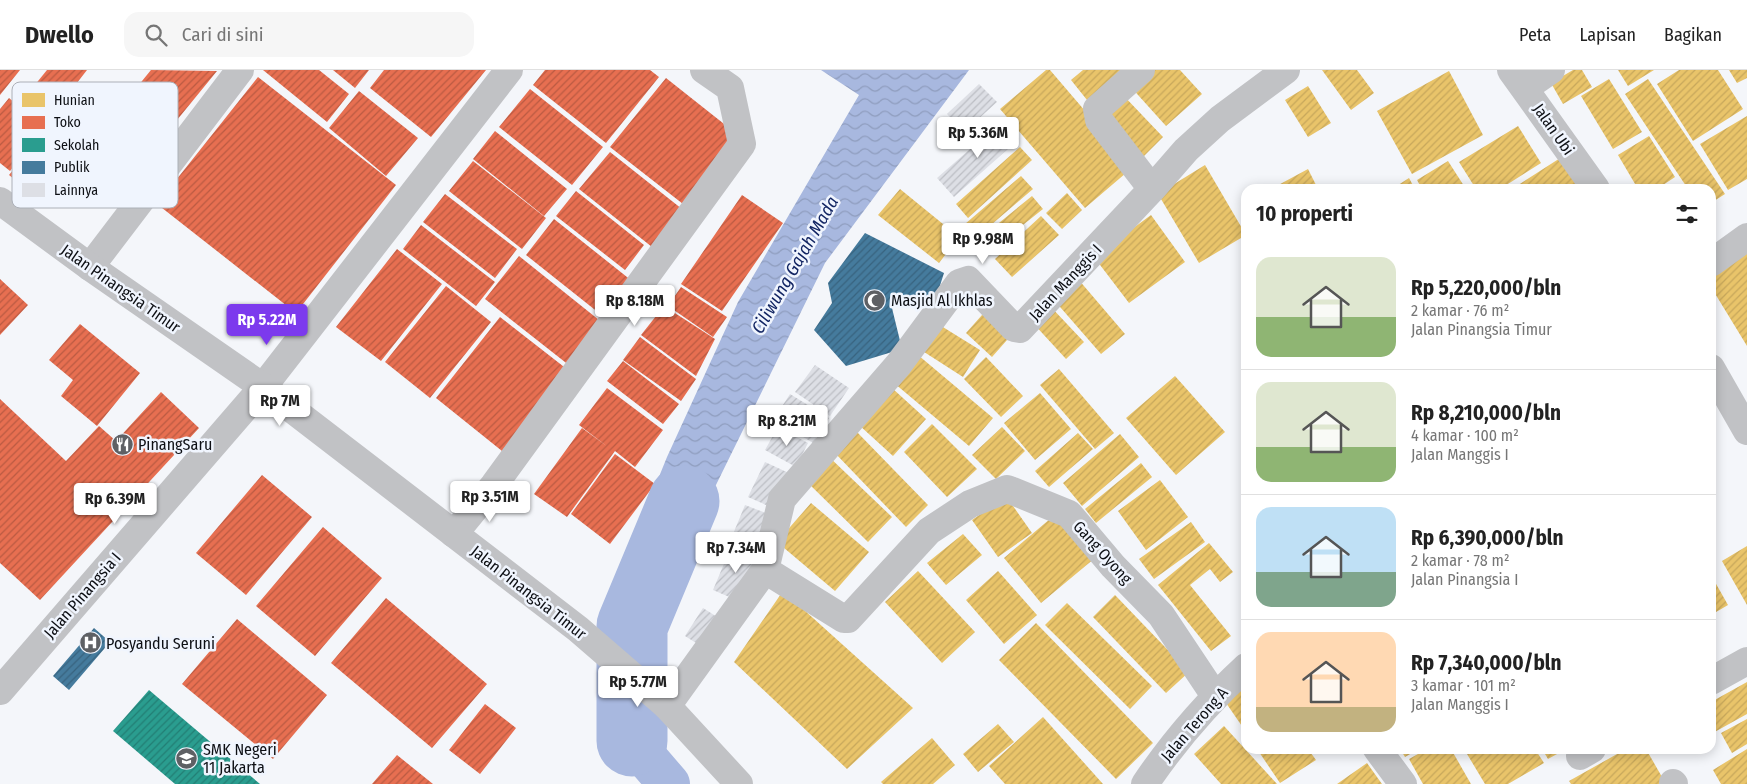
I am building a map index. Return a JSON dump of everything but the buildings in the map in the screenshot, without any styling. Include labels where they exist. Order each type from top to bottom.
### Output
[{"type":"street","points":[[178,151],[240,70]]},
{"type":"street","name":"Jalan Pinangsia I","points":[[0,691],[263,386],[509,70]]},
{"type":"street","points":[[454,534],[494,485],[742,144],[730,88],[704,70]]},
{"type":"street","points":[[1141,70],[1098,109],[1099,120],[1152,189]]},
{"type":"street","name":"Jalan Manggis I","points":[[667,706],[765,570],[782,499],[899,364],[959,283],[968,280],[1014,328],[1020,329],[1152,189],[1186,150],[1220,119],[1286,70]]},
{"type":"street","points":[[1518,79],[1551,70]]},
{"type":"street","name":"Jalan Ubi","points":[[1518,79],[1592,184]]},
{"type":"street","name":"Jalan Pinangsia Timur","points":[[0,201],[90,267],[263,386],[578,630],[667,706],[739,784]]},
{"type":"street","points":[[90,267],[135,208]]},
{"type":"street","points":[[1716,259],[1747,236]]},
{"type":"street","points":[[1716,377],[1747,431]]},
{"type":"street","name":"Gang Oyong","points":[[765,570],[844,620],[848,619],[929,532],[970,504],[1007,489],[1069,514],[1112,566],[1161,615],[1215,696]]},
{"type":"street","points":[[1716,678],[1747,661]]},
{"type":"street","name":"Jalan Terong A","points":[[1145,784],[1160,762],[1215,696],[1241,672]]},
{"type":"street","points":[[1381,754],[1404,784]]},
{"type":"water","points":[[821,70],[969,70],[825,263],[658,603],[620,573],[667,457],[738,302],[859,95]]},
{"type":"waterway","name":"Ciliwung Gajah Mada","points":[[632,741],[632,626],[684,501]]},
{"type":"waterway","name":"Ciliwung Gajah Mada","points":[[632,741],[669,784]]},
{"type":"place","name":"Masjid Al Ikhlas","points":[[875,300]]},
{"type":"place","name":"PinangSaru","points":[[122,444]]},
{"type":"place","name":"Posyandu Seruni","points":[[90,643]]},
{"type":"place","name":"SMK Negeri 11 Jakarta","points":[[187,758]]}]
